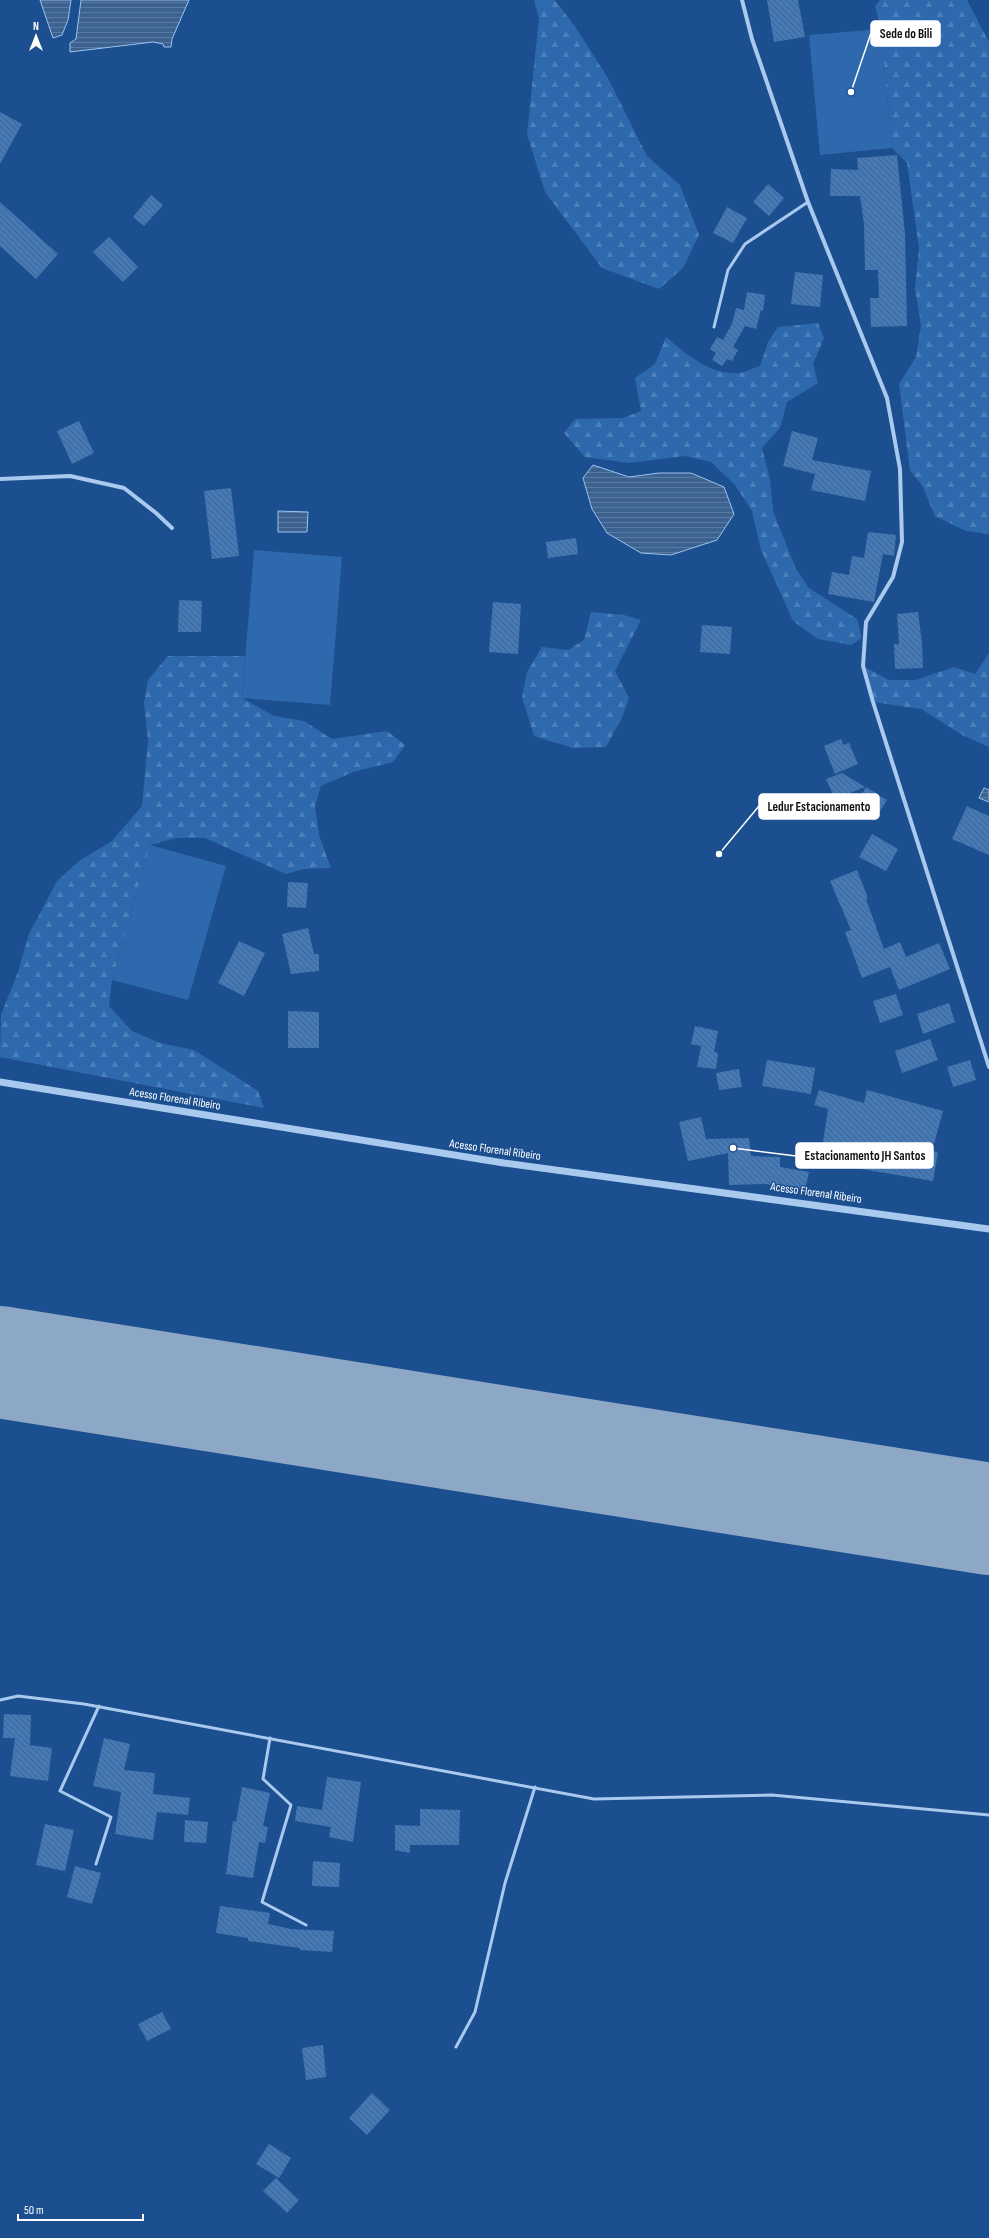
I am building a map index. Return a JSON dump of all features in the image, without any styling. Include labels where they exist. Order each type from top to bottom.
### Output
[{"type":"street","points":[[742,0],[752,40],[808,202],[887,398],[900,469],[902,542],[893,577],[866,622],[863,666],[873,702],[989,1067]]},
{"type":"street","points":[[0,479],[70,476],[124,488],[156,513],[172,528]]},
{"type":"street","name":"Acesso Florenal Ribeiro","points":[[0,1082],[504,1163],[989,1229]]},
{"type":"lane","points":[[714,327],[728,270],[745,244],[808,202]]},
{"type":"lane","points":[[0,1700],[18,1696],[99,1706],[594,1799],[772,1795],[989,1815]]},
{"type":"lane","points":[[96,1864],[111,1817],[60,1791],[99,1706]]},
{"type":"lane","points":[[270,1738],[263,1779],[291,1805],[262,1902],[306,1925]]},
{"type":"lane","points":[[456,2047],[475,2012],[506,1883],[535,1787]]},
{"type":"green space","points":[[534,0],[555,0],[576,28],[608,78],[647,156],[680,185],[699,235],[683,268],[659,289],[602,268],[545,192],[527,134],[539,18]]},
{"type":"green space","points":[[880,0],[967,0],[989,42],[989,534],[966,531],[935,516],[922,485],[910,471],[899,384],[916,357],[921,325],[915,289],[919,248],[907,163],[892,148],[881,29],[875,6]]},
{"type":"green space","points":[[881,29],[892,148],[820,155],[809,35]]},
{"type":"green space","points":[[818,323],[824,338],[813,364],[818,383],[787,402],[780,428],[762,448],[770,479],[773,511],[796,569],[809,588],[857,619],[862,638],[851,645],[818,639],[793,621],[761,550],[752,511],[735,485],[711,462],[685,456],[629,463],[585,457],[564,433],[575,419],[623,418],[641,411],[635,378],[655,364],[666,337],[691,357],[709,367],[729,373],[739,373],[760,366],[768,342],[778,327]]},
{"type":"green space","points":[[254,550],[342,557],[330,705],[242,698]]},
{"type":"green space","points":[[591,612],[624,615],[641,620],[615,671],[629,698],[622,718],[606,747],[573,748],[534,736],[522,697],[527,672],[542,647],[568,650],[584,640]]},
{"type":"green space","points":[[989,653],[989,747],[964,736],[921,709],[873,702],[863,666],[889,680],[915,680],[954,667],[975,674]]},
{"type":"green space","points":[[168,656],[245,656],[242,698],[274,716],[304,721],[332,739],[387,731],[405,745],[393,762],[353,772],[321,786],[315,806],[319,835],[331,868],[304,869],[286,874],[205,838],[176,838],[150,845],[112,980],[109,1006],[132,1031],[160,1043],[194,1050],[258,1091],[264,1108],[0,1057],[1,1015],[18,972],[29,934],[57,881],[79,861],[112,841],[142,806],[148,741],[144,703],[148,680]]},
{"type":"green space","points":[[150,845],[226,866],[188,1000],[112,980]]},
{"type":"shaded area","points":[[40,0],[71,0],[68,20],[62,35],[53,38]]},
{"type":"shaded area","points":[[81,0],[189,0],[172,39],[171,47],[164,47],[163,44],[153,42],[70,52],[70,43],[76,39]]},
{"type":"shaded area","points":[[593,465],[629,477],[659,473],[691,473],[724,487],[734,514],[717,540],[671,555],[641,553],[607,533],[592,509],[583,478]]},
{"type":"shaded area","points":[[278,511],[308,512],[307,532],[278,532]]},
{"type":"shaded area","points":[[984,788],[989,790],[989,802],[979,798]]},
{"type":"building","points":[[767,0],[798,0],[805,37],[774,42]]},
{"type":"building","points":[[0,112],[22,124],[0,164]]},
{"type":"building","points":[[897,155],[905,234],[907,326],[871,327],[870,298],[879,298],[878,270],[865,270],[864,224],[860,196],[830,196],[831,169],[858,170],[857,158]]},
{"type":"building","points":[[768,184],[784,198],[769,216],[753,202]]},
{"type":"building","points":[[151,195],[163,205],[144,226],[133,217]]},
{"type":"building","points":[[0,202],[58,254],[36,279],[0,246]]},
{"type":"building","points":[[727,207],[747,218],[733,243],[713,233]]},
{"type":"building","points":[[109,237],[138,267],[123,282],[93,252]]},
{"type":"building","points":[[795,272],[823,275],[820,307],[791,304]]},
{"type":"building","points":[[747,292],[765,295],[763,311],[761,310],[756,329],[745,326],[733,347],[738,350],[732,361],[727,359],[722,366],[712,360],[716,353],[710,349],[717,337],[723,340],[732,324],[736,308],[744,310]]},
{"type":"building","points":[[79,421],[94,453],[72,464],[57,431]]},
{"type":"building","points":[[792,431],[818,438],[812,460],[871,471],[865,501],[811,490],[815,474],[783,466]]},
{"type":"building","points":[[231,488],[239,556],[212,559],[204,491]]},
{"type":"building","points":[[868,532],[896,535],[894,556],[883,554],[874,602],[828,594],[832,572],[849,575],[852,556],[864,558]]},
{"type":"building","points":[[576,538],[578,554],[548,558],[546,542]]},
{"type":"building","points":[[179,600],[202,601],[201,632],[178,632]]},
{"type":"building","points":[[493,602],[521,604],[518,654],[489,652]]},
{"type":"building","points":[[918,612],[922,643],[923,668],[895,669],[894,644],[899,644],[897,614]]},
{"type":"building","points":[[702,625],[732,627],[730,654],[700,652]]},
{"type":"building","points":[[841,739],[843,745],[849,743],[858,764],[835,774],[824,746]]},
{"type":"building","points":[[842,773],[865,787],[835,799],[826,779]]},
{"type":"building","points":[[866,787],[887,800],[874,821],[853,809]]},
{"type":"building","points":[[967,806],[989,816],[989,855],[952,839]]},
{"type":"building","points":[[872,834],[898,849],[886,871],[859,857]]},
{"type":"building","points":[[857,870],[868,898],[866,899],[884,949],[900,942],[906,957],[939,943],[950,969],[899,990],[890,967],[862,978],[845,932],[851,930],[830,881]]},
{"type":"building","points":[[288,882],[308,883],[306,908],[287,907]]},
{"type":"building","points":[[308,928],[314,954],[319,954],[319,971],[291,974],[282,934]]},
{"type":"building","points":[[239,941],[265,953],[244,996],[218,983]]},
{"type":"building","points":[[896,994],[903,1015],[880,1023],[873,1001]]},
{"type":"building","points":[[949,1003],[955,1022],[923,1034],[917,1014]]},
{"type":"building","points":[[288,1011],[319,1012],[319,1048],[288,1048]]},
{"type":"building","points":[[695,1026],[718,1031],[714,1052],[718,1053],[716,1069],[697,1067],[701,1046],[691,1044]]},
{"type":"building","points":[[930,1039],[938,1060],[902,1073],[895,1051]]},
{"type":"building","points":[[767,1060],[815,1068],[811,1094],[762,1086]]},
{"type":"building","points":[[970,1060],[976,1080],[953,1087],[947,1067]]},
{"type":"building","points":[[739,1069],[742,1087],[719,1090],[716,1073]]},
{"type":"building","points":[[819,1090],[864,1103],[867,1090],[943,1111],[932,1151],[938,1152],[933,1181],[820,1162],[828,1109],[814,1105]]},
{"type":"building","points":[[701,1117],[706,1139],[749,1138],[751,1156],[780,1157],[780,1167],[809,1172],[805,1190],[765,1184],[729,1185],[728,1153],[688,1161],[679,1122]]},
{"type":"building","points":[[4,1714],[31,1715],[30,1745],[52,1748],[48,1781],[10,1776],[15,1738],[3,1738]]},
{"type":"building","points":[[104,1738],[130,1744],[124,1770],[155,1773],[153,1794],[190,1798],[188,1815],[157,1812],[153,1840],[115,1834],[121,1792],[93,1786]]},
{"type":"building","points":[[327,1777],[361,1782],[353,1842],[329,1837],[331,1827],[295,1821],[297,1806],[322,1810]]},
{"type":"building","points":[[242,1787],[270,1793],[263,1826],[268,1827],[265,1843],[259,1842],[253,1878],[226,1874],[233,1821],[236,1822]]},
{"type":"building","points":[[420,1809],[460,1810],[459,1845],[410,1845],[410,1853],[395,1850],[395,1825],[420,1826]]},
{"type":"building","points":[[185,1820],[208,1822],[206,1843],[184,1842]]},
{"type":"building","points":[[45,1824],[74,1830],[65,1871],[36,1865]]},
{"type":"building","points":[[313,1861],[340,1863],[339,1887],[312,1886]]},
{"type":"building","points":[[75,1866],[101,1873],[92,1904],[67,1897]]},
{"type":"building","points":[[220,1906],[270,1913],[268,1924],[291,1929],[334,1931],[332,1952],[300,1950],[300,1948],[248,1941],[248,1938],[216,1933]]},
{"type":"building","points":[[162,2012],[171,2029],[147,2041],[138,2024]]},
{"type":"building","points":[[323,2045],[326,2077],[306,2080],[302,2048]]},
{"type":"building","points":[[372,2093],[390,2110],[367,2135],[349,2118]]},
{"type":"building","points":[[269,2144],[291,2158],[279,2178],[256,2164]]},
{"type":"building","points":[[276,2178],[299,2200],[287,2213],[263,2191]]},
{"type":"runway","points":[[0,1362],[989,1519]]},
{"type":"place","name":"Sede do Bili","points":[[851,92]]},
{"type":"place","name":"Ledur Estacionamento","points":[[719,854]]},
{"type":"place","name":"Estacionamento JH Santos","points":[[733,1148]]}]
